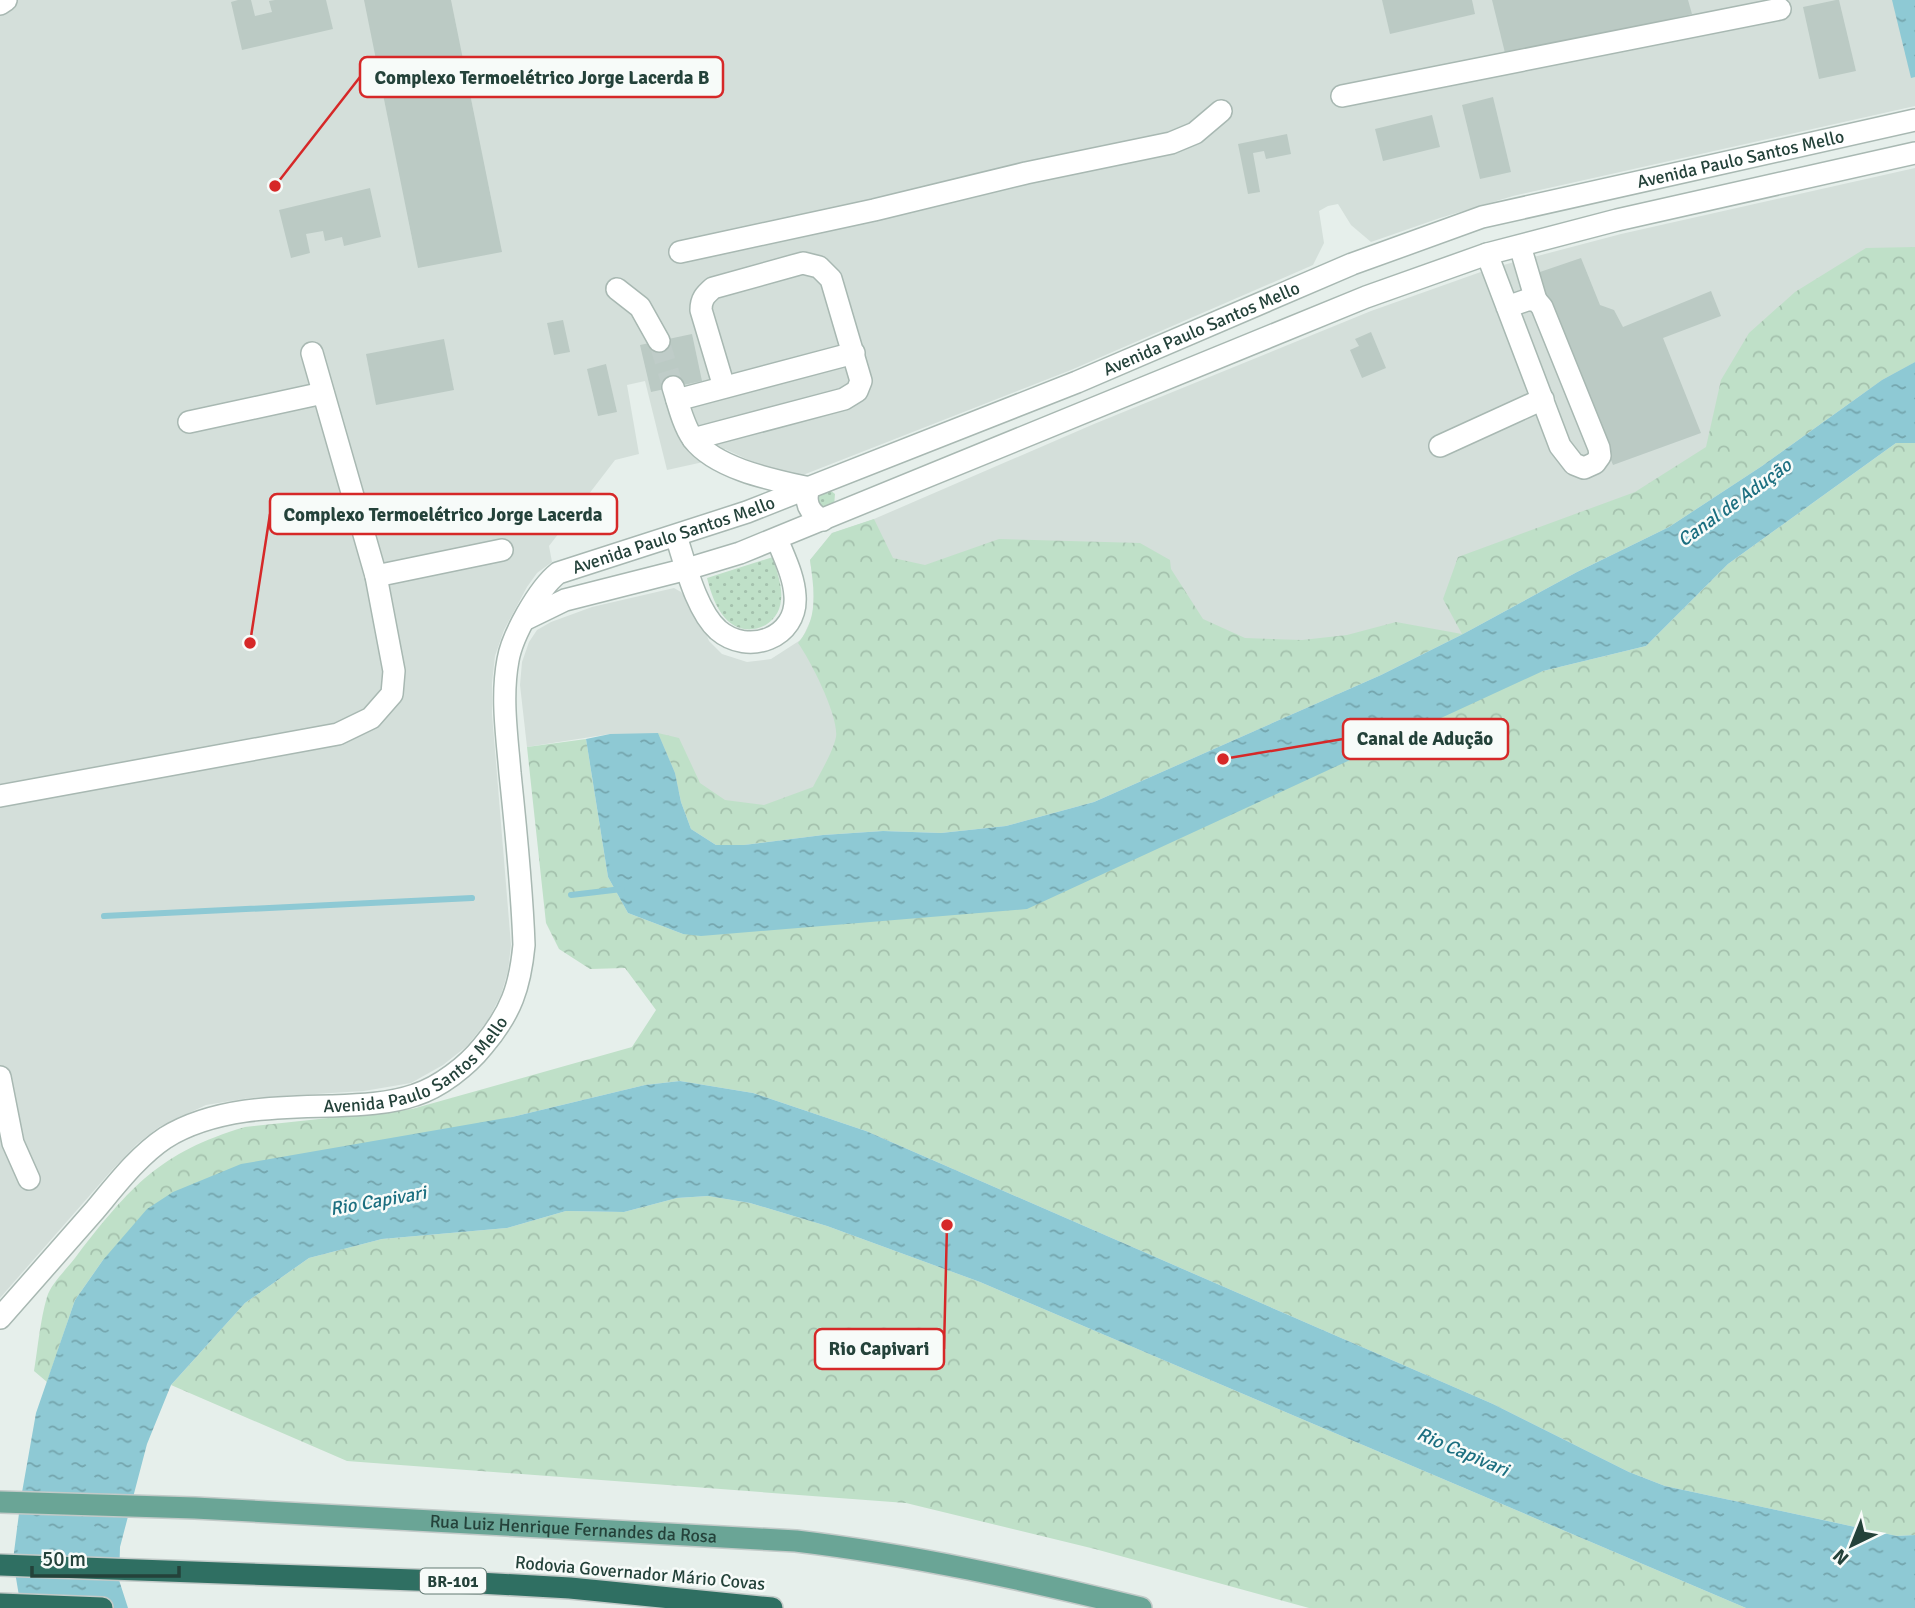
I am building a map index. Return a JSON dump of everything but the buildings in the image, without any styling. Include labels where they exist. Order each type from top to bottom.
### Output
[{"type":"highway","name":"Rodovia Governador Mário Covas","points":[[0,1565],[520,1585],[772,1608]]},
{"type":"highway","points":[[0,1604],[102,1608]]},
{"type":"main road","name":"Rua Luiz Henrique Fernandes da Rosa","points":[[0,1502],[195,1508],[796,1541],[932,1560],[1141,1608]]},
{"type":"street","points":[[0,5],[6,0]]},
{"type":"street","points":[[1342,96],[1780,9]]},
{"type":"street","points":[[680,252],[874,210],[1026,173],[1171,143],[1195,133],[1222,111]]},
{"type":"street","name":"Avenida Paulo Santos Mello","points":[[0,1318],[121,1179],[166,1138],[210,1117],[251,1111],[366,1104],[416,1095],[450,1076],[476,1055],[499,1027],[514,1000],[522,974],[524,945],[505,714],[508,659],[516,635],[547,582],[558,573],[726,520],[1077,382],[1352,264],[1482,217],[1915,120]]},
{"type":"street","points":[[1854,133],[1862,165]]},
{"type":"street","name":"Avenida Paulo Santos Mello","points":[[526,619],[565,600],[687,569],[777,539],[1366,297],[1487,254],[1617,220],[1915,153]]},
{"type":"street","points":[[1611,187],[1617,220]]},
{"type":"street","points":[[1487,254],[1560,446],[1574,464],[1584,468],[1595,463],[1600,456],[1599,448],[1542,307],[1535,300],[1520,246]]},
{"type":"street","points":[[693,439],[844,399],[857,391],[861,381],[854,353],[831,279],[819,267],[803,262],[713,288],[706,294],[701,302],[701,310],[724,387]]},
{"type":"street","points":[[1352,264],[1366,297]]},
{"type":"street","points":[[617,289],[640,307],[659,341]]},
{"type":"street","points":[[1507,307],[1535,300]]},
{"type":"street","points":[[0,796],[338,734],[371,718],[392,695],[394,671],[376,576],[312,353]]},
{"type":"street","points":[[829,480],[836,484],[843,497],[832,516],[816,517],[807,503],[808,488],[775,481],[717,459],[693,439],[675,393],[724,387],[854,353]]},
{"type":"street","points":[[1077,382],[1088,411]]},
{"type":"street","points":[[189,422],[323,393]]},
{"type":"street","points":[[1440,446],[1543,399]]},
{"type":"street","points":[[676,536],[701,605],[717,629],[734,640],[754,644],[778,635],[791,618],[795,597],[792,579],[777,539]]},
{"type":"street","points":[[376,576],[502,550]]},
{"type":"street","points":[[0,1077],[6,1144],[29,1179]]},
{"type":"shaded area","points":[[0,0],[1915,0],[1915,106],[1513,196],[1371,242],[1351,225],[1338,204],[1328,206],[1319,211],[1324,243],[1313,265],[1071,370],[803,475],[770,470],[725,449],[717,459],[667,470],[645,381],[627,385],[639,454],[615,460],[549,546],[552,562],[537,573],[527,587],[504,630],[495,656],[492,714],[511,945],[508,971],[501,995],[488,1020],[467,1046],[443,1065],[411,1083],[364,1091],[250,1098],[206,1105],[159,1127],[137,1144],[112,1170],[0,1298]]},
{"type":"shaded area","points":[[1915,168],[1915,362],[1463,634],[744,845],[610,734],[527,747],[520,685],[522,662],[529,642],[537,630],[551,622],[592,607],[674,588],[681,592],[699,616],[709,641],[722,654],[747,662],[771,659],[802,639],[813,615],[814,587],[810,560],[832,533],[874,519],[1094,424],[1371,311],[1492,268],[1621,234]]},
{"type":"green space","points":[[1915,247],[1915,362],[1882,380],[1762,466],[1669,527],[1577,572],[1463,634],[1381,675],[1094,802],[1006,826],[941,833],[883,831],[823,835],[744,845],[716,845],[691,829],[681,802],[675,773],[658,733],[679,738],[700,783],[725,800],[764,805],[813,787],[829,756],[836,737],[833,716],[817,675],[798,643],[805,634],[812,614],[810,560],[832,533],[874,519],[893,558],[925,565],[999,539],[1140,543],[1170,560],[1171,569],[1203,619],[1245,638],[1302,640],[1347,635],[1396,622],[1462,634],[1443,599],[1458,557],[1635,492],[1706,447],[1721,380],[1749,333],[1795,292],[1866,248]]},
{"type":"green space","points":[[1896,443],[1915,443],[1915,1535],[1897,1536],[1665,1486],[1629,1472],[1493,1404],[866,1131],[753,1093],[680,1081],[645,1085],[512,1117],[103,1260],[75,1300],[47,1382],[34,1371],[43,1315],[52,1286],[131,1191],[149,1175],[190,1148],[245,1127],[412,1109],[632,1047],[656,1010],[625,968],[590,969],[559,949],[546,923],[527,747],[586,739],[608,877],[628,913],[683,934],[1543,671],[1646,646],[1728,564]]},
{"type":"green space","points":[[830,490],[835,494],[834,506],[818,510],[815,495]]},
{"type":"green space","points":[[773,557],[780,584],[779,610],[774,618],[759,628],[733,625],[719,609],[707,578]]},
{"type":"green space","points":[[708,1196],[750,1203],[827,1226],[980,1282],[1746,1608],[1309,1608],[1095,1549],[906,1503],[347,1461],[171,1385],[245,1303],[309,1258],[382,1239],[507,1228],[566,1211],[624,1212],[677,1198]]},
{"type":"water","points":[[1892,0],[1915,0],[1915,77],[1911,78]]},
{"type":"water","points":[[1915,362],[1915,443],[1896,443],[1728,564],[1646,646],[1543,671],[1027,909],[701,936],[683,934],[628,913],[608,877],[586,739],[610,734],[658,733],[675,773],[681,802],[691,829],[716,845],[744,845],[883,831],[941,833],[1006,826],[1094,802],[1381,675],[1669,527],[1762,466],[1882,380]]},
{"type":"water","points":[[680,1081],[753,1093],[866,1131],[1493,1404],[1629,1472],[1665,1486],[1897,1536],[1915,1535],[1915,1608],[1746,1608],[980,1282],[827,1226],[750,1203],[708,1196],[677,1198],[624,1212],[566,1211],[507,1228],[382,1239],[309,1258],[245,1303],[171,1385],[147,1444],[120,1547],[119,1580],[128,1608],[21,1608],[13,1560],[36,1413],[75,1300],[103,1260],[147,1209],[173,1192],[241,1164],[512,1117],[645,1085]]},
{"type":"waterway","points":[[571,895],[622,889]]},
{"type":"waterway","points":[[104,916],[472,898]]},
{"type":"tunnel","points":[[659,341],[673,387]]},
{"type":"place","name":"Complexo Termoelétrico Jorge Lacerda B","points":[[275,186]]},
{"type":"place","name":"Complexo Termoelétrico Jorge Lacerda","points":[[250,643]]},
{"type":"place","name":"Canal de Adução","points":[[1223,759]]},
{"type":"place","name":"Rio Capivari","points":[[947,1225]]}]
